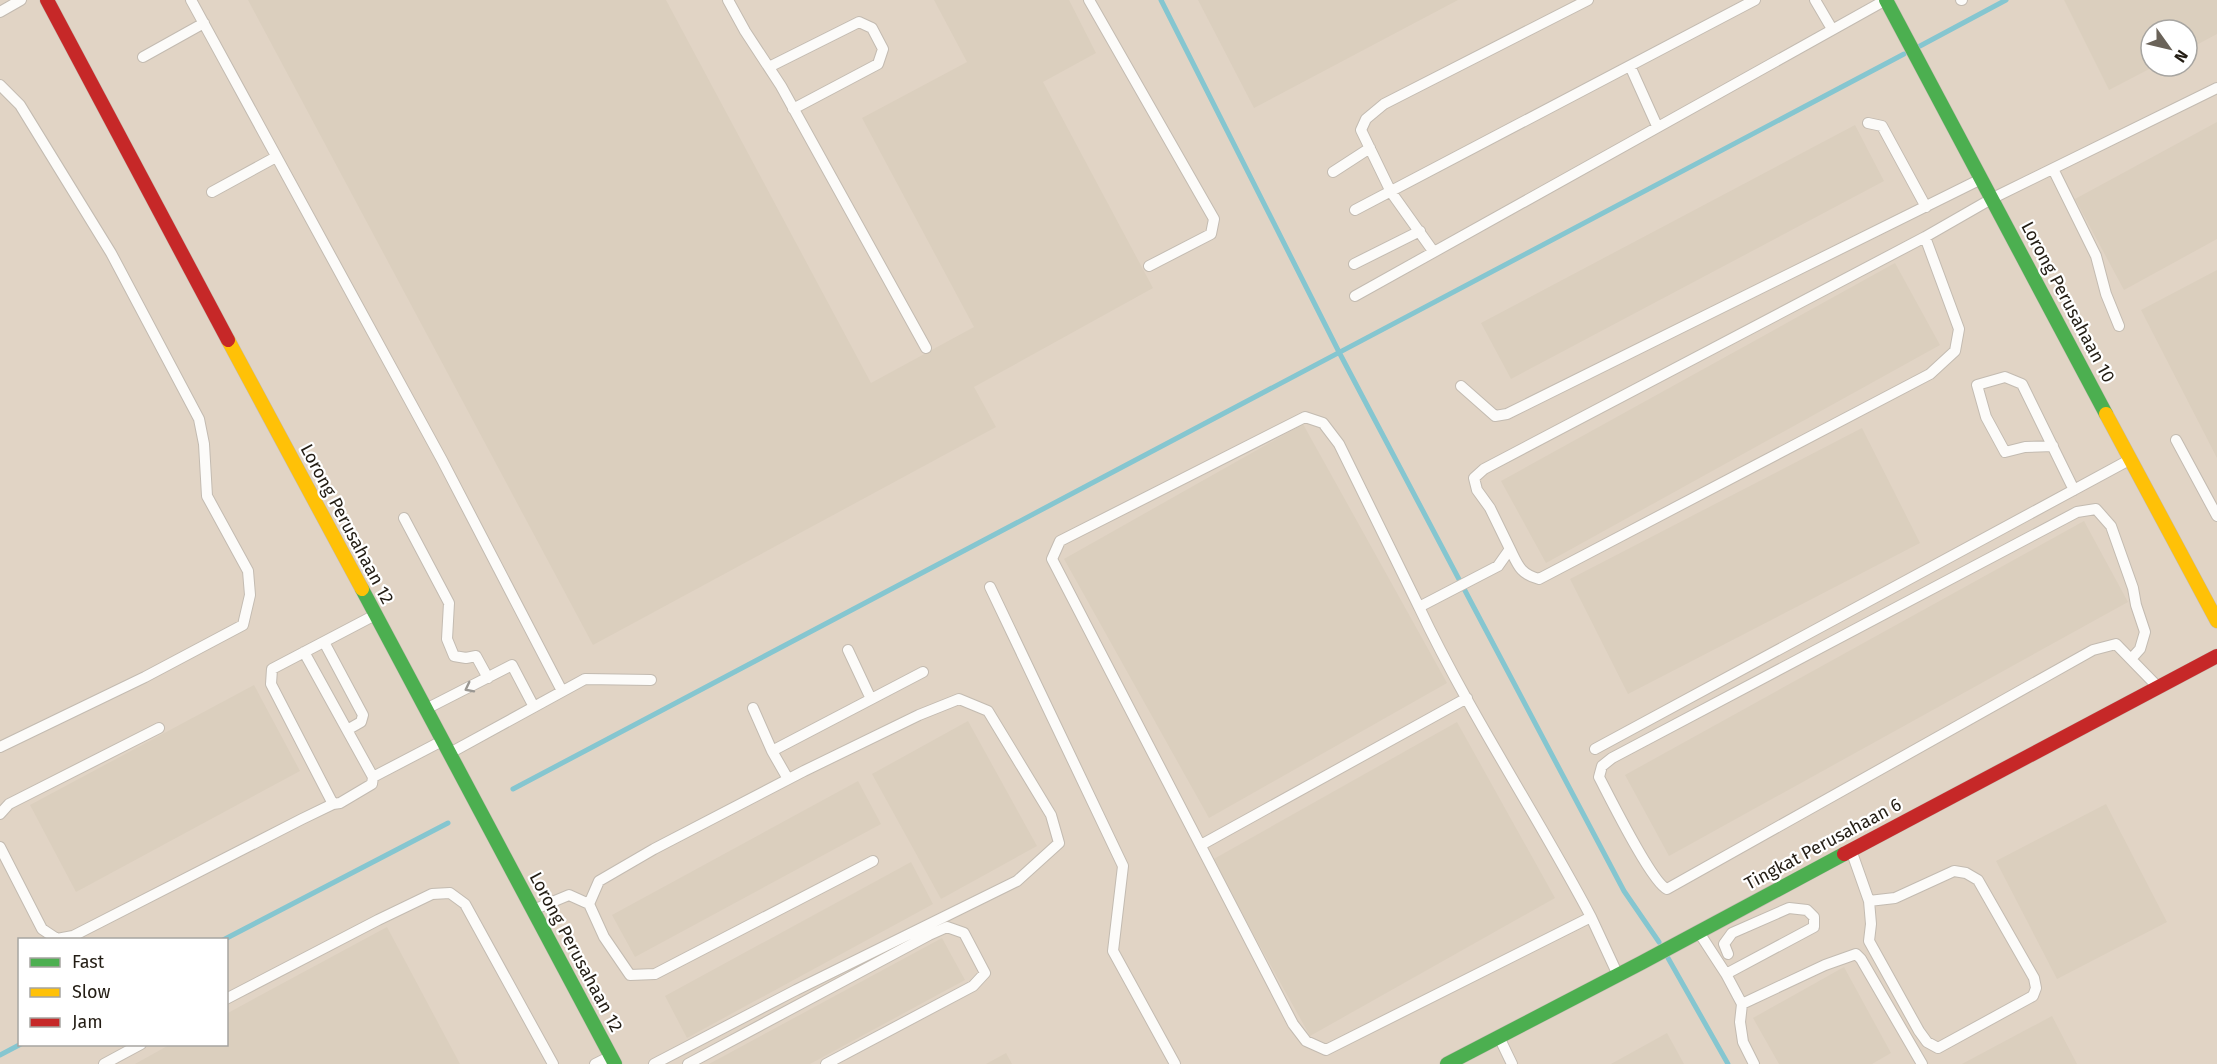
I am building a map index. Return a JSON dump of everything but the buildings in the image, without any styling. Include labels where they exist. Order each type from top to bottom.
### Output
[{"type":"street","name":"Lorong Perusahaan 12","points":[[47,0],[613,1060]]},
{"type":"street","name":"Lorong Perusahaan 10","points":[[1886,0],[2217,621]]},
{"type":"street","name":"Tingkat Perusahaan 6","points":[[1456,1062],[1499,1036],[1641,963],[2217,656]]},
{"type":"lane","points":[[0,12],[21,0]]},
{"type":"lane","points":[[191,0],[442,460],[562,691]]},
{"type":"lane","points":[[728,0],[793,109],[926,348]]},
{"type":"lane","points":[[1089,0],[1214,219],[1211,234],[1149,266]]},
{"type":"lane","points":[[1433,251],[1391,192],[1361,130],[1366,119],[1384,104],[1588,0]]},
{"type":"lane","points":[[1355,210],[1755,0]]},
{"type":"lane","points":[[1815,0],[1832,28]]},
{"type":"lane","points":[[1355,296],[1832,28],[1886,0]]},
{"type":"lane","points":[[769,67],[859,22],[872,28],[883,49],[878,64],[793,109]]},
{"type":"lane","points":[[143,57],[204,23]]},
{"type":"lane","points":[[1630,66],[1657,126]]},
{"type":"lane","points":[[0,85],[20,105],[111,253],[199,419],[204,444],[207,496],[248,571],[250,595],[243,625],[145,677],[0,747]]},
{"type":"lane","points":[[1925,237],[1959,329],[1955,351],[1930,374],[1539,579],[1527,576],[1520,569],[1490,508],[1477,490],[1474,478],[1484,469],[1925,237],[1993,198],[2217,88]]},
{"type":"lane","points":[[1868,123],[1882,126],[1926,207]]},
{"type":"lane","points":[[1333,172],[1370,147]]},
{"type":"lane","points":[[212,192],[276,157]]},
{"type":"lane","points":[[2052,169],[2096,256],[2106,294],[2119,326]]},
{"type":"lane","points":[[1461,386],[1495,416],[1507,414],[1982,179]]},
{"type":"lane","points":[[1354,264],[1420,231]]},
{"type":"lane","points":[[2053,446],[2025,447],[2005,452],[1986,417],[1977,385],[2005,377],[2022,384],[2053,446],[2074,490]]},
{"type":"lane","points":[[1591,917],[1326,1050],[1306,1041],[1293,1024],[1052,560],[1060,541],[1305,417],[1323,423],[1339,444],[1419,607],[1467,698],[1591,917],[1617,974]]},
{"type":"lane","points":[[2176,440],[2217,516]]},
{"type":"lane","points":[[1595,749],[2131,459]]},
{"type":"lane","points":[[2131,659],[2140,649],[2145,632],[2133,588],[2111,526],[2096,509],[2077,512],[1612,758],[1602,766],[1599,777],[1647,863],[1662,886],[1668,889],[2093,650],[2116,644],[2158,687]]},
{"type":"lane","points":[[404,518],[449,603],[447,639],[454,656],[466,658],[476,656],[488,678]]},
{"type":"lane","points":[[1419,607],[1498,566],[1510,549]]},
{"type":"lane","points":[[990,587],[1123,866],[1113,951],[1175,1064]]},
{"type":"lane","points":[[333,804],[271,684],[272,669],[375,615]]},
{"type":"lane","points":[[324,642],[363,715],[361,722],[347,730]]},
{"type":"lane","points":[[848,650],[871,699]]},
{"type":"lane","points":[[62,938],[73,936],[333,804],[340,803],[372,784],[373,777],[304,652]]},
{"type":"lane","points":[[426,710],[512,665],[534,706]]},
{"type":"lane","points":[[772,751],[923,672]]},
{"type":"lane","points":[[373,777],[446,747],[534,706],[585,679],[651,680]]},
{"type":"lane","points":[[1201,845],[1467,698]]},
{"type":"lane","points":[[589,904],[599,881],[654,849],[788,779],[919,715],[959,699],[988,711],[1050,815],[1059,843],[1017,881],[806,985],[654,1064]]},
{"type":"lane","points":[[753,708],[772,751],[788,779]]},
{"type":"lane","points":[[0,814],[9,804],[159,728]]},
{"type":"lane","points":[[0,847],[42,928],[56,938]]},
{"type":"lane","points":[[1851,850],[1869,902],[1872,924],[1869,941],[1927,1042],[1938,1048],[2033,996],[2036,988],[2034,978],[1978,880],[1966,873],[1954,871],[1895,898],[1869,902]]},
{"type":"lane","points":[[533,910],[568,895],[589,904],[604,937],[630,975],[655,974],[873,861]]},
{"type":"lane","points":[[228,998],[432,894],[450,893],[465,904],[553,1064]]},
{"type":"lane","points":[[1726,974],[1814,927],[1814,917],[1807,910],[1789,908],[1732,933],[1724,944],[1728,954]]},
{"type":"lane","points":[[688,1064],[929,935],[947,927],[964,933],[985,973],[973,986],[826,1064]]},
{"type":"lane","points":[[1698,931],[1742,1004],[1740,1023],[1743,1042],[1754,1064]]},
{"type":"lane","points":[[1742,1004],[1825,965],[1856,954],[1922,1064]]},
{"type":"lane","points":[[1499,1036],[1512,1064]]},
{"type":"lane","points":[[104,1064],[137,1046]]},
{"type":"lane","points":[[595,1064],[613,1060]]},
{"type":"shaded area","points":[[0,0],[2217,0],[2217,1064],[0,1064]]},
{"type":"waterway","points":[[1161,0],[1340,354],[1471,602],[1624,891],[1659,942]]},
{"type":"waterway","points":[[1920,46],[2006,0]]},
{"type":"waterway","points":[[513,789],[1904,54]]},
{"type":"waterway","points":[[227,938],[448,823]]},
{"type":"waterway","points":[[1668,958],[1728,1064]]},
{"type":"waterway","points":[[0,1055],[18,1046]]},
{"type":"traffic: fast","points":[[1886,0],[2106,414]]},
{"type":"traffic: fast","points":[[362,589],[615,1064]]},
{"type":"traffic: fast","points":[[1447,1064],[1844,854]]},
{"type":"traffic: slow","points":[[228,340],[362,589]]},
{"type":"traffic: slow","points":[[2106,414],[2217,621]]},
{"type":"traffic: jam","points":[[47,0],[228,340]]},
{"type":"traffic: jam","points":[[1844,854],[2217,656]]}]
